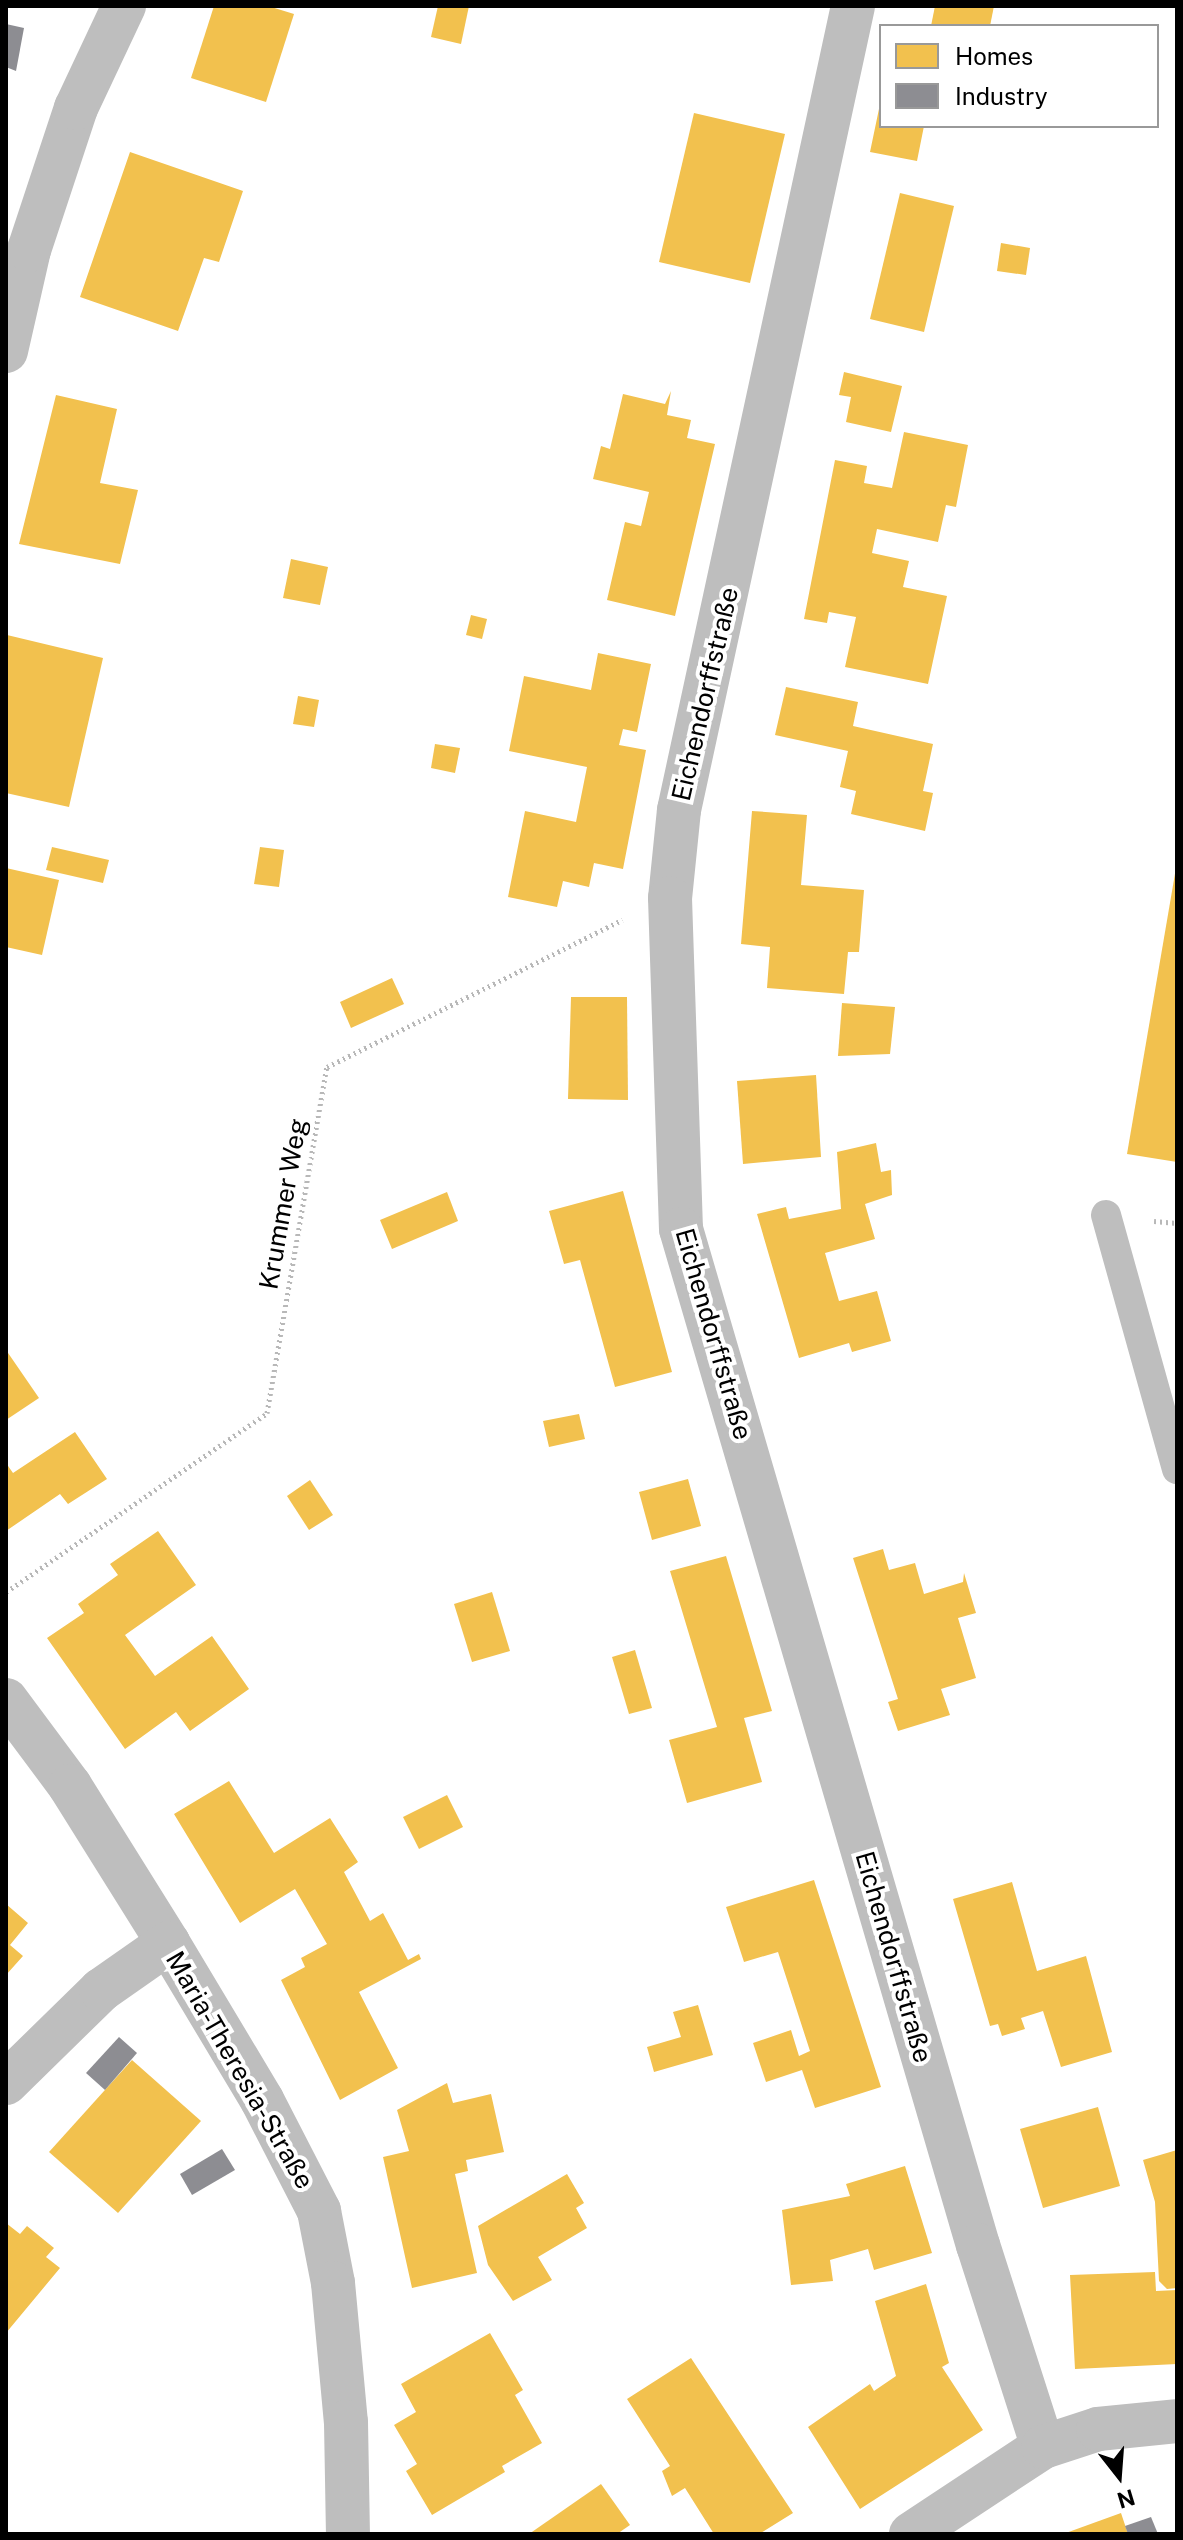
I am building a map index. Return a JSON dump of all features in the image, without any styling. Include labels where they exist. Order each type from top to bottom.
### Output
[{"type":"street","points":[[6,351],[29,250],[76,108],[124,6]]},
{"type":"street","name":"Eichendorffstraße","points":[[853,6],[679,810],[670,898],[681,1229],[978,2245],[1043,2447]]},
{"type":"street","name":"Maria-Theresia-Straße","points":[[6,1700],[70,1786],[168,1943],[262,2100],[319,2211],[333,2283],[346,2422],[348,2534]]},
{"type":"street","points":[[6,2083],[101,1990],[168,1943]]},
{"type":"street","points":[[931,2528],[1043,2447],[1098,2429],[1177,2421]]},
{"type":"lane","points":[[1106,1215],[1177,1469]]},
{"type":"path","name":"Krummer Weg","points":[[6,1592],[267,1413],[327,1067],[546,954],[670,898]]},
{"type":"building: Homes","points":[[214,6],[268,6],[294,14],[266,102],[191,78]]},
{"type":"building: Homes","points":[[438,6],[469,6],[461,44],[431,37]]},
{"type":"building: Homes","points":[[935,6],[994,6],[990,24],[931,24]]},
{"type":"building: Homes","points":[[879,109],[879,128],[924,128],[917,161],[870,152]]},
{"type":"building: Homes","points":[[694,113],[785,134],[750,283],[659,262]]},
{"type":"building: Homes","points":[[130,152],[243,191],[219,262],[204,258],[178,331],[80,297]]},
{"type":"building: Homes","points":[[900,193],[954,206],[924,332],[870,319]]},
{"type":"building: Homes","points":[[1001,243],[1030,248],[1026,275],[997,271]]},
{"type":"building: Homes","points":[[844,372],[902,386],[891,432],[846,422],[851,397],[839,395]]},
{"type":"building: Homes","points":[[671,391],[667,415],[691,420],[687,438],[715,444],[675,616],[607,600],[625,522],[641,526],[649,492],[593,479],[601,446],[610,449],[623,394],[665,404]]},
{"type":"building: Homes","points":[[56,395],[117,409],[100,483],[138,490],[120,564],[19,544]]},
{"type":"building: Homes","points":[[904,432],[968,445],[956,507],[946,505],[938,542],[877,529],[872,553],[909,561],[903,587],[947,596],[928,684],[845,667],[856,617],[829,612],[827,623],[804,619],[835,460],[867,466],[864,483],[892,488]]},
{"type":"building: Homes","points":[[291,559],[328,567],[320,605],[283,598]]},
{"type":"building: Homes","points":[[471,615],[487,619],[482,639],[466,635]]},
{"type":"building: Homes","points":[[7,635],[103,658],[69,807],[6,793]]},
{"type":"building: Homes","points":[[598,653],[651,664],[637,732],[623,729],[619,745],[646,750],[623,869],[594,863],[589,887],[563,881],[557,907],[508,897],[525,811],[576,822],[587,767],[509,751],[524,676],[591,690]]},
{"type":"building: Homes","points":[[786,687],[858,702],[853,726],[933,744],[923,791],[933,793],[925,831],[851,814],[856,791],[840,787],[848,751],[775,735]]},
{"type":"building: Homes","points":[[298,696],[319,700],[314,727],[293,724]]},
{"type":"building: Homes","points":[[435,744],[460,748],[455,773],[431,768]]},
{"type":"building: Homes","points":[[752,811],[807,815],[801,885],[864,890],[859,952],[848,952],[844,994],[767,988],[770,947],[741,944]]},
{"type":"building: Homes","points":[[52,847],[109,860],[103,883],[46,870]]},
{"type":"building: Homes","points":[[260,847],[284,850],[279,887],[254,884]]},
{"type":"building: Homes","points":[[1177,862],[1177,1162],[1127,1154]]},
{"type":"building: Homes","points":[[6,868],[59,880],[42,955],[6,947]]},
{"type":"building: Homes","points":[[392,978],[404,1004],[351,1028],[340,1002]]},
{"type":"building: Homes","points":[[571,997],[627,997],[628,1100],[568,1099]]},
{"type":"building: Homes","points":[[842,1003],[895,1007],[890,1054],[838,1056]]},
{"type":"building: Homes","points":[[816,1075],[821,1157],[743,1164],[737,1081]]},
{"type":"building: Homes","points":[[876,1143],[881,1172],[891,1170],[892,1195],[865,1204],[875,1239],[825,1253],[839,1301],[877,1291],[891,1341],[852,1352],[849,1343],[799,1358],[757,1214],[786,1207],[789,1219],[841,1209],[837,1152]]},
{"type":"building: Homes","points":[[623,1191],[672,1372],[615,1387],[580,1260],[564,1264],[549,1211]]},
{"type":"building: Homes","points":[[447,1192],[458,1221],[392,1249],[380,1220]]},
{"type":"building: Homes","points":[[6,1350],[39,1398],[6,1420]]},
{"type":"building: Homes","points":[[579,1414],[585,1439],[549,1447],[543,1421]]},
{"type":"building: Homes","points":[[75,1432],[107,1479],[68,1504],[60,1494],[6,1531],[6,1463],[13,1473]]},
{"type":"building: Homes","points":[[688,1479],[701,1526],[652,1540],[639,1492]]},
{"type":"building: Homes","points":[[310,1480],[333,1515],[309,1530],[287,1496]]},
{"type":"building: Homes","points":[[158,1531],[196,1585],[125,1635],[155,1676],[212,1636],[249,1689],[190,1731],[176,1712],[125,1749],[47,1638],[84,1613],[78,1604],[118,1575],[110,1564]]},
{"type":"building: Homes","points":[[883,1549],[889,1570],[915,1563],[924,1594],[963,1582],[964,1573],[976,1613],[958,1618],[976,1678],[941,1689],[950,1715],[898,1731],[888,1702],[898,1699],[853,1558]]},
{"type":"building: Homes","points":[[726,1556],[772,1711],[744,1718],[762,1782],[687,1803],[669,1740],[717,1727],[670,1571]]},
{"type":"building: Homes","points":[[492,1592],[510,1651],[472,1662],[454,1604]]},
{"type":"building: Homes","points":[[635,1650],[652,1708],[629,1714],[612,1657]]},
{"type":"building: Homes","points":[[229,1781],[274,1853],[330,1818],[358,1862],[344,1872],[370,1921],[383,1913],[408,1960],[419,1954],[421,1959],[359,1992],[398,2068],[340,2100],[281,1980],[305,1967],[301,1958],[327,1944],[295,1889],[240,1923],[174,1814]]},
{"type":"building: Homes","points":[[447,1795],[463,1827],[419,1849],[403,1817]]},
{"type":"building: Homes","points":[[814,1880],[881,2087],[815,2108],[802,2070],[766,2082],[753,2043],[791,2030],[799,2056],[810,2051],[778,1952],[744,1962],[726,1907]]},
{"type":"building: Homes","points":[[1012,1882],[1037,1971],[1086,1956],[1112,2052],[1061,2067],[1043,2011],[1021,2018],[1025,2029],[1002,2036],[998,2024],[990,2026],[953,1899]]},
{"type":"building: Homes","points":[[6,1904],[28,1923],[10,1945],[23,1956],[6,1975]]},
{"type":"building: Homes","points":[[698,2005],[713,2055],[654,2072],[647,2047],[681,2037],[673,2012]]},
{"type":"building: Homes","points":[[132,2060],[201,2121],[118,2213],[49,2152]]},
{"type":"building: Homes","points":[[447,2083],[453,2103],[491,2094],[504,2152],[466,2160],[468,2171],[455,2174],[477,2273],[412,2288],[383,2157],[409,2151],[397,2110]]},
{"type":"building: Homes","points":[[1098,2107],[1120,2186],[1043,2208],[1020,2129]]},
{"type":"building: Homes","points":[[1177,2150],[1177,2288],[1167,2289],[1159,2281],[1155,2202],[1143,2160]]},
{"type":"building: Homes","points":[[905,2166],[932,2253],[874,2270],[868,2249],[830,2260],[833,2281],[791,2285],[782,2210],[850,2196],[846,2184]]},
{"type":"building: Homes","points":[[567,2174],[584,2203],[576,2208],[587,2228],[538,2257],[552,2280],[513,2301],[488,2265],[478,2226]]},
{"type":"building: Homes","points":[[6,2223],[20,2234],[27,2226],[54,2248],[46,2257],[60,2268],[6,2333]]},
{"type":"building: Homes","points":[[1155,2272],[1156,2291],[1177,2290],[1177,2364],[1075,2369],[1070,2275]]},
{"type":"building: Homes","points":[[926,2284],[949,2363],[942,2367],[983,2430],[860,2509],[808,2427],[870,2384],[874,2391],[896,2376],[875,2301]]},
{"type":"building: Homes","points":[[490,2333],[523,2390],[515,2395],[542,2443],[502,2466],[505,2472],[432,2515],[406,2471],[417,2464],[394,2425],[416,2412],[401,2384]]},
{"type":"building: Homes","points":[[691,2358],[793,2513],[759,2534],[714,2534],[685,2488],[672,2496],[662,2471],[670,2466],[627,2399]]},
{"type":"building: Homes","points":[[601,2484],[630,2525],[617,2534],[529,2534]]},
{"type":"building: Homes","points":[[1121,2513],[1128,2534],[1063,2534]]},
{"type":"building: Industry","points":[[6,24],[24,28],[16,71],[6,67]]},
{"type":"building: Industry","points":[[119,2037],[137,2053],[105,2090],[86,2073]]},
{"type":"building: Industry","points":[[222,2149],[235,2170],[192,2195],[180,2174]]},
{"type":"building: Industry","points":[[1151,2517],[1158,2534],[1128,2534],[1125,2526]]}]
